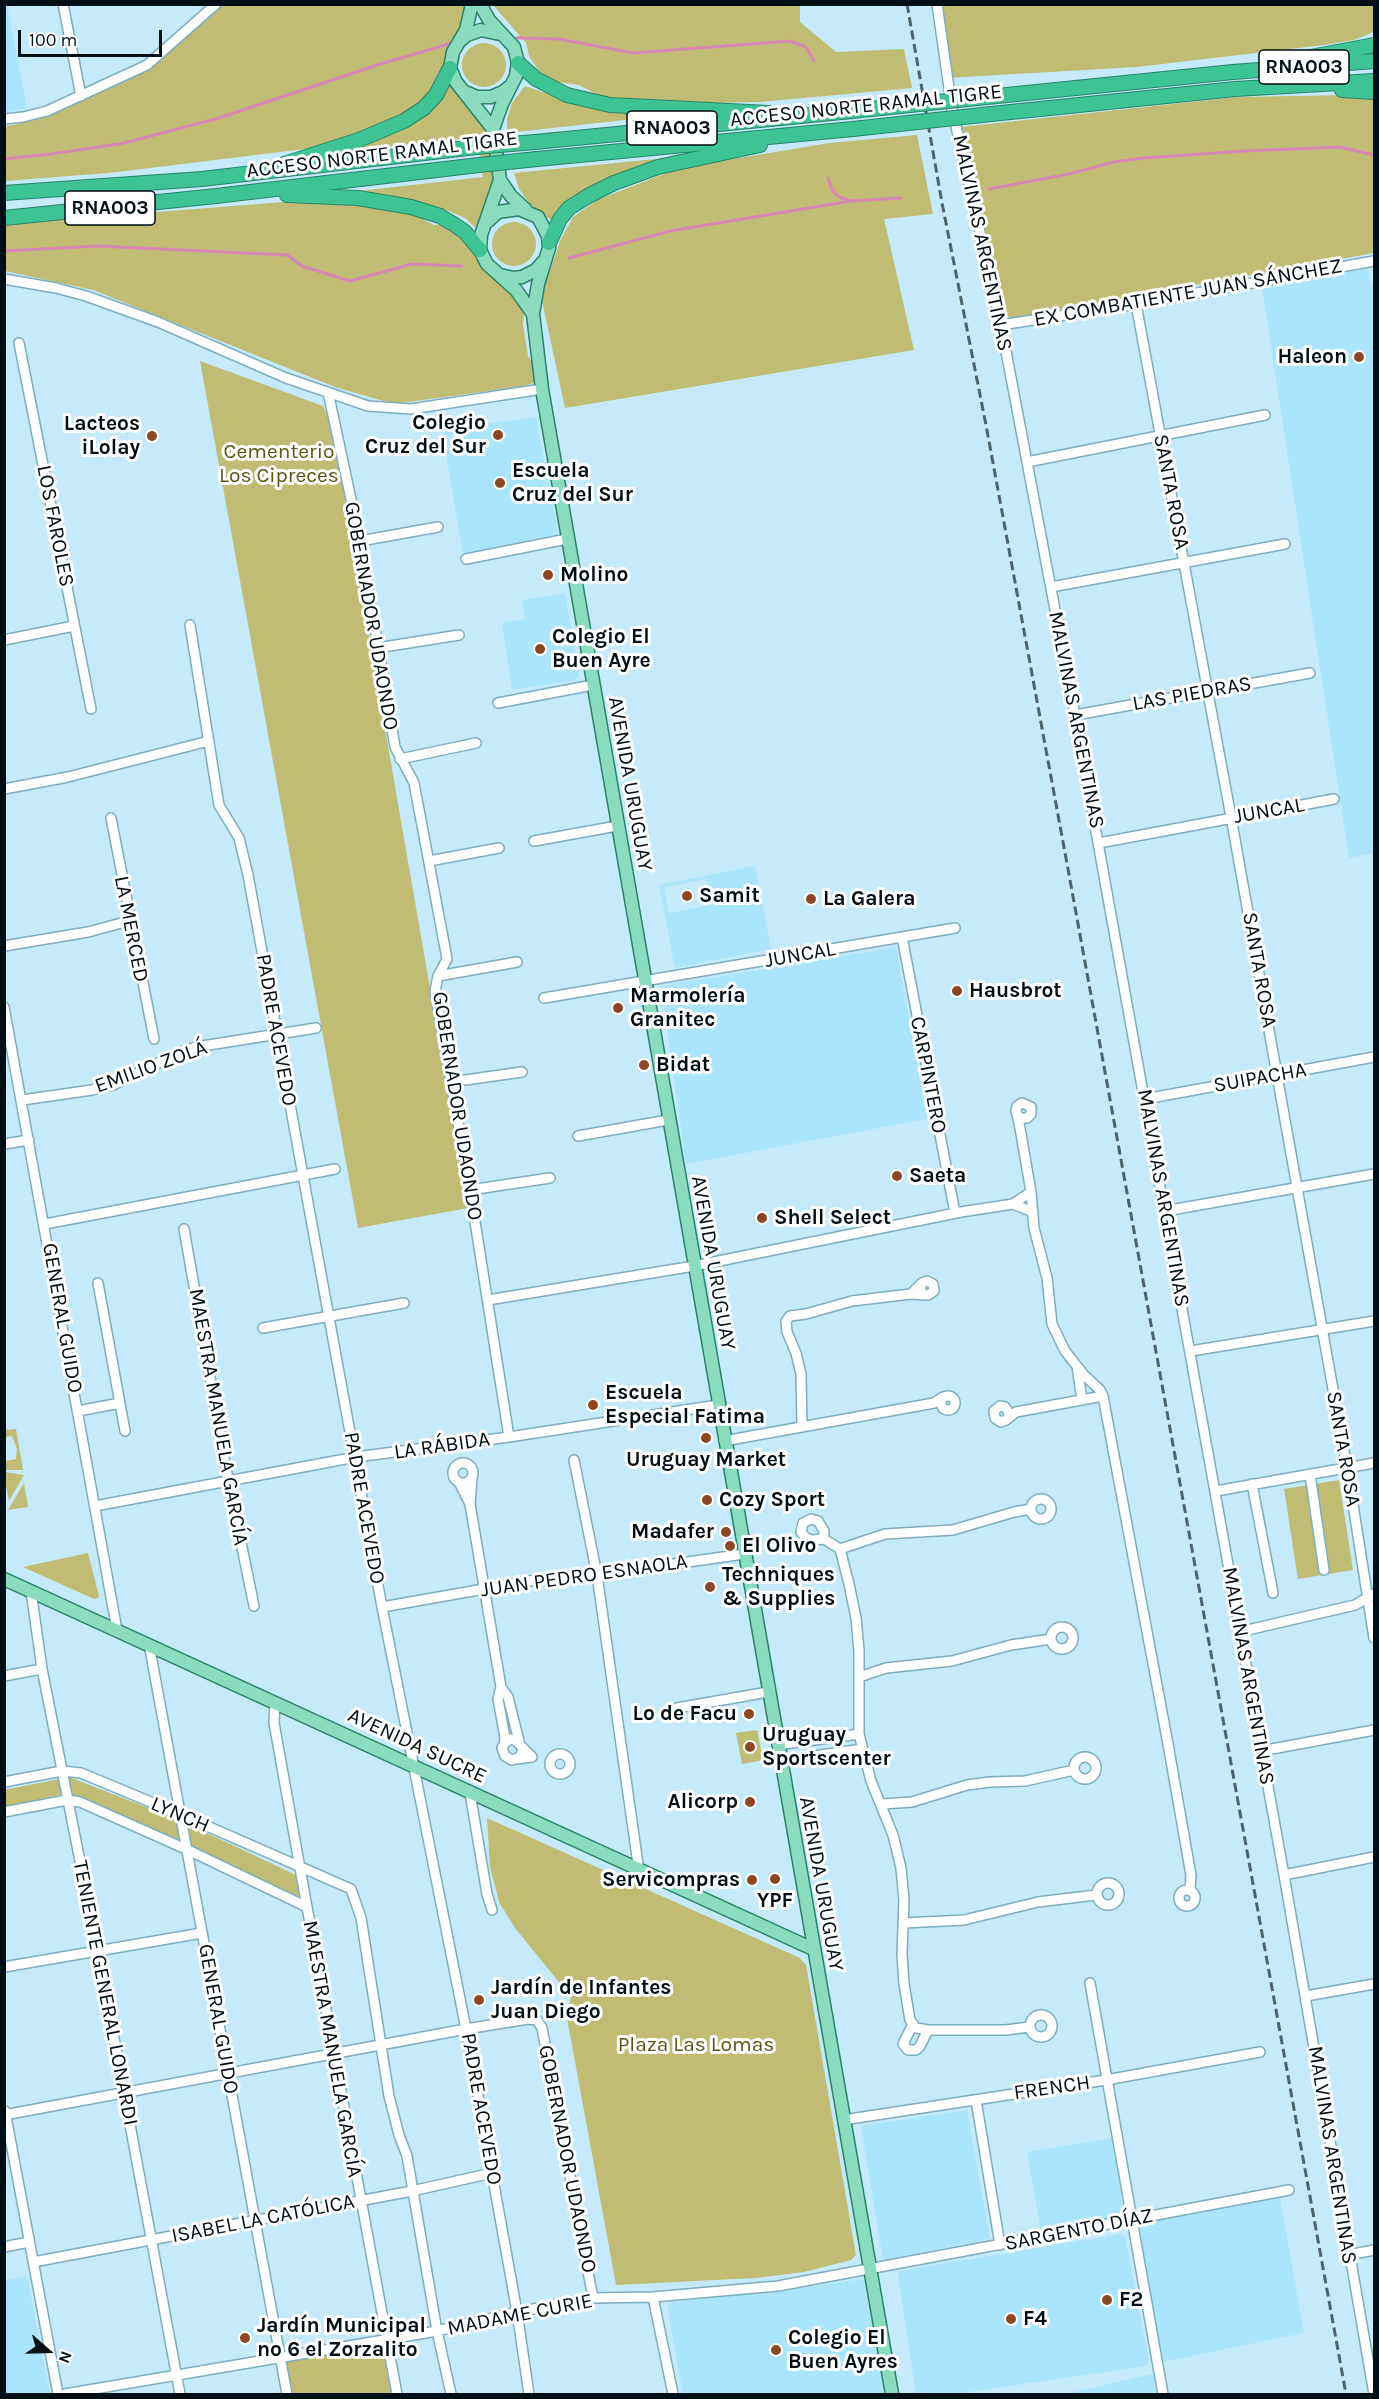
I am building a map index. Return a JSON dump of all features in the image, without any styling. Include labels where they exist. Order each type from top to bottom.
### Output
[{"type":"highway","points":[[1233,72],[1374,45]]},
{"type":"highway","name":"ACCESO NORTE RAMAL TIGRE","points":[[4,194],[202,179],[476,147],[1233,72],[1374,61]]},
{"type":"highway","points":[[518,63],[536,79],[567,94],[609,105],[810,115]]},
{"type":"highway","points":[[202,179],[278,166],[384,130],[424,108],[436,95],[450,68]]},
{"type":"highway","name":"ACCESO NORTE RAMAL TIGRE","points":[[4,218],[479,165],[1235,89],[1374,81]]},
{"type":"highway","points":[[1235,89],[1374,92]]},
{"type":"highway","points":[[549,243],[560,219],[569,208],[614,183],[658,167],[812,133]]},
{"type":"highway","points":[[216,196],[318,195],[358,198],[411,207],[440,216],[455,225],[465,232],[480,250]]},
{"type":"main road","points":[[472,4],[466,30],[456,46],[450,68],[460,87],[493,129],[500,180],[481,235],[480,250]]},
{"type":"main road","points":[[480,4],[482,11],[514,47],[518,63],[513,82],[493,129]]},
{"type":"main road","points":[[456,46],[467,35],[481,30],[502,35]]},
{"type":"main road","points":[[460,87],[471,95],[491,97],[504,92],[513,82]]},
{"type":"main road","points":[[500,180],[511,196],[543,223],[549,243]]},
{"type":"main road","points":[[487,222],[505,210],[526,210]]},
{"type":"main road","name":"AVENIDA URUGUAY","points":[[549,243],[533,314],[542,389],[892,2394]]},
{"type":"main road","name":"AVENIDA URUGUAY","points":[[480,250],[487,264],[516,290],[533,314]]},
{"type":"main road","points":[[499,274],[514,278],[529,274],[542,265],[546,258]]},
{"type":"main road","name":"AVENIDA SUCRE","points":[[4,1579],[813,1949]]},
{"type":"street","points":[[63,4],[81,96]]},
{"type":"street","points":[[4,119],[47,111],[147,65],[216,4]]},
{"type":"street","name":"MALVINAS ARGENTINAS","points":[[937,4],[952,110],[1001,325],[1099,843],[1216,1491],[1374,2394]]},
{"type":"street","name":"EX COMBATIENTE JUAN SÁNCHEZ","points":[[1001,325],[1136,304],[1374,261]]},
{"type":"street","points":[[4,279],[86,296],[159,322],[286,378],[368,406],[400,409],[435,406],[542,389]]},
{"type":"street","name":"SANTA ROSA","points":[[1136,304],[1232,817],[1371,1596],[1374,1638]]},
{"type":"street","name":"LOS FAROLES","points":[[19,343],[91,709]]},
{"type":"street","name":"GOBERNADOR UDAONDO","points":[[328,392],[360,542],[395,747],[414,783],[447,959],[438,976],[435,991],[470,1190],[509,1437]]},
{"type":"street","points":[[1027,462],[1265,415]]},
{"type":"street","points":[[360,542],[438,527]]},
{"type":"street","points":[[466,559],[567,539]]},
{"type":"street","points":[[1051,587],[1285,544]]},
{"type":"street","name":"PADRE ACEVEDO","points":[[190,625],[219,805],[239,838],[244,855],[382,1607],[466,2030],[517,2312],[528,2394]]},
{"type":"street","points":[[4,640],[74,626]]},
{"type":"street","points":[[377,648],[459,635]]},
{"type":"street","name":"LAS PIEDRAS","points":[[1075,715],[1310,673]]},
{"type":"street","points":[[498,703],[592,685]]},
{"type":"street","points":[[4,789],[68,777],[209,741]]},
{"type":"street","points":[[400,759],[476,743]]},
{"type":"street","name":"JUNCAL","points":[[1099,843],[1334,799]]},
{"type":"street","name":"LA MERCED","points":[[111,818],[129,921],[154,1039]]},
{"type":"street","points":[[534,841],[617,826]]},
{"type":"street","points":[[429,861],[499,848]]},
{"type":"street","points":[[4,946],[88,932],[129,921]]},
{"type":"street","name":"JUNCAL","points":[[644,982],[955,928]]},
{"type":"street","name":"CARPINTERO","points":[[902,937],[955,1213]]},
{"type":"street","points":[[438,976],[517,962]]},
{"type":"street","points":[[544,998],[644,982]]},
{"type":"street","name":"GENERAL GUIDO","points":[[4,1007],[117,1630]]},
{"type":"street","name":"EMILIO ZOLÁ","points":[[22,1100],[113,1085],[196,1047],[316,1028]]},
{"type":"street","name":"SUIPACHA","points":[[1145,1099],[1374,1057]]},
{"type":"street","points":[[451,1082],[522,1072]]},
{"type":"street","points":[[1020,1128],[1032,1112],[1031,1107],[1027,1104],[1017,1106],[1017,1114],[1038,1244],[1047,1278],[1052,1324],[1065,1351],[1103,1396],[1168,1744],[1191,1875],[1190,1890]]},
{"type":"street","points":[[1017,1114],[1020,1118],[1027,1118]]},
{"type":"street","points":[[578,1136],[668,1119]]},
{"type":"street","points":[[4,1144],[29,1140]]},
{"type":"street","points":[[45,1224],[335,1169]]},
{"type":"street","points":[[1166,1212],[1374,1174]]},
{"type":"street","points":[[470,1190],[550,1178]]},
{"type":"street","points":[[488,1300],[694,1266],[955,1213],[1013,1204],[1031,1192]]},
{"type":"street","points":[[1013,1204],[1033,1212]]},
{"type":"street","name":"MAESTRA MANUELA GARCÍA","points":[[184,1229],[228,1480],[254,1606]]},
{"type":"street","points":[[98,1283],[125,1431]]},
{"type":"street","points":[[802,1426],[803,1398],[800,1364],[786,1326],[790,1316],[806,1314],[852,1300],[911,1294],[924,1295],[920,1292],[921,1285],[911,1294]]},
{"type":"street","points":[[263,1328],[404,1303]]},
{"type":"street","points":[[1191,1351],[1374,1321]]},
{"type":"street","points":[[1077,1366],[1082,1400]]},
{"type":"street","points":[[1010,1413],[1103,1396]]},
{"type":"street","points":[[724,1441],[940,1402]]},
{"type":"street","points":[[78,1411],[120,1403]]},
{"type":"street","name":"LA RÁBIDA","points":[[95,1506],[356,1457],[509,1437],[718,1405]]},
{"type":"street","points":[[574,1460],[597,1575],[639,1871]]},
{"type":"street","points":[[470,1504],[453,1473],[456,1466],[463,1463],[472,1468],[470,1504],[501,1687],[498,1700],[505,1738],[502,1748],[505,1756],[512,1760],[516,1759],[537,1757],[553,1756],[560,1754],[567,1758],[569,1769],[559,1774],[537,1757],[521,1745],[510,1740],[504,1744]]},
{"type":"street","points":[[1216,1491],[1374,1463]]},
{"type":"street","points":[[1310,1474],[1324,1570]]},
{"type":"street","points":[[459,1482],[466,1483],[472,1479]]},
{"type":"street","points":[[1251,1484],[1273,1593]]},
{"type":"street","points":[[840,1549],[885,1534],[953,1530],[1031,1509]]},
{"type":"street","points":[[824,1539],[840,1549],[856,1618],[859,1734],[871,1781],[882,1804],[901,1868],[904,1923],[902,1954],[910,2020],[916,2028],[928,2030],[1005,2030],[1030,2027]]},
{"type":"street","name":"JUAN PEDRO ESNAOLA","points":[[382,1607],[552,1577],[597,1575],[744,1554]]},
{"type":"street","name":"TENIENTE GENERAL LONARDI","points":[[32,1591],[42,1670],[98,1952],[180,2394]]},
{"type":"street","points":[[1239,1632],[1355,1605],[1371,1596]]},
{"type":"street","points":[[859,1677],[886,1668],[952,1661],[1005,1646],[1051,1639]]},
{"type":"street","name":"GENERAL GUIDO","points":[[149,1644],[287,2394]]},
{"type":"street","points":[[4,1676],[42,1670]]},
{"type":"street","points":[[501,1687],[508,1697],[521,1745],[522,1753],[516,1759]]},
{"type":"street","points":[[677,1708],[768,1692]]},
{"type":"street","name":"MAESTRA MANUELA GARCÍA","points":[[275,1702],[274,1723],[397,2394]]},
{"type":"street","points":[[1261,1751],[1374,1730]]},
{"type":"street","points":[[777,1745],[859,1734]]},
{"type":"street","points":[[780,1761],[862,1749]]},
{"type":"street","points":[[550,1767],[553,1756]]},
{"type":"street","points":[[882,1804],[912,1802],[967,1785],[1024,1781],[1074,1770]]},
{"type":"street","name":"LYNCH","points":[[4,1782],[62,1771],[81,1773],[351,1889],[361,1918],[380,2046]]},
{"type":"street","points":[[470,1793],[486,1894],[492,1910]]},
{"type":"street","name":"LYNCH","points":[[4,1812],[67,1800],[81,1803],[188,1850],[307,1907]]},
{"type":"street","points":[[1284,1875],[1374,1857]]},
{"type":"street","points":[[904,1923],[970,1919],[1038,1902],[1096,1895]]},
{"type":"street","points":[[4,1967],[202,1934]]},
{"type":"street","points":[[1090,1983],[1163,2394]]},
{"type":"street","points":[[1305,1996],[1374,1984]]},
{"type":"street","name":"GOBERNADOR UDAONDO","points":[[466,2030],[528,2019],[537,2020],[542,2028],[593,2298]]},
{"type":"street","points":[[913,2024],[903,2044],[908,2050],[916,2050],[928,2030]]},
{"type":"street","points":[[58,2394],[5,2113],[466,2030]]},
{"type":"street","points":[[380,2046],[389,2096],[407,2156],[451,2394]]},
{"type":"street","name":"FRENCH","points":[[843,2120],[1106,2080],[1260,2052]]},
{"type":"street","points":[[976,2100],[1000,2245]]},
{"type":"street","name":"ISABEL LA CATÓLICA","points":[[33,2262],[492,2174]]},
{"type":"street","name":"SARGENTO DÍAZ","points":[[870,2270],[1289,2190]]},
{"type":"street","points":[[4,2247],[29,2242]]},
{"type":"street","points":[[1348,2255],[1374,2250]]},
{"type":"street","name":"MADAME CURIE","points":[[65,2394],[438,2331],[517,2312],[593,2298],[653,2296],[778,2286],[870,2270]]},
{"type":"street","points":[[653,2296],[673,2394]]},
{"type":"shaded area","points":[[4,5],[7,5],[27,108],[5,112]]},
{"type":"shaded area","points":[[1368,269],[1371,285],[1374,285],[1374,853],[1349,858],[1262,287]]},
{"type":"shaded area","name":"Escuela Cruz del Sur","points":[[536,417],[559,537],[463,555],[442,430]]},
{"type":"shaded area","name":"Colegio El Buen Ayre","points":[[565,593],[579,675],[575,680],[512,690],[502,623],[525,619],[522,600]]},
{"type":"shaded area","points":[[755,866],[771,949],[675,968],[659,885]],"holes":[[[706,879],[711,905],[669,913],[664,887]]]},
{"type":"shaded area","points":[[896,947],[927,1119],[686,1164],[661,986]]},
{"type":"shaded area","points":[[967,2110],[990,2239],[883,2260],[861,2126]]},
{"type":"shaded area","points":[[1112,2138],[1125,2216],[1041,2231],[1027,2152]]},
{"type":"shaded area","points":[[1280,2198],[1304,2333],[1162,2362],[1136,2223]]},
{"type":"shaded area","points":[[1120,2234],[1125,2237],[1149,2361],[1146,2366],[955,2394],[916,2394],[898,2276],[900,2271]]},
{"type":"shaded area","points":[[27,2276],[50,2394],[5,2394],[5,2280]]},
{"type":"shaded area","name":"Colegio El Buen Ayres","points":[[862,2279],[867,2283],[884,2394],[683,2394],[667,2306],[671,2302],[782,2291]]},
{"type":"shaded area","points":[[1153,2374],[1157,2394],[1065,2394]]},
{"type":"green space","points":[[221,5],[469,5],[447,67],[430,99],[400,117],[321,147],[109,173],[5,181],[4,127],[46,117],[150,67]]},
{"type":"green space","points":[[493,5],[800,5],[800,22],[836,52],[904,49],[912,88],[760,102],[691,103],[602,97],[579,85],[551,81],[538,70],[529,56],[526,43]]},
{"type":"green space","points":[[939,5],[1374,5],[1374,32],[1354,40],[1324,45],[1137,67],[946,78]]},
{"type":"green space","points":[[484,43],[500,49],[506,65],[500,81],[484,87],[468,81],[462,65],[468,49]]},
{"type":"green space","points":[[450,79],[490,133],[497,171],[479,231],[465,218],[446,210],[400,198],[359,191],[483,177],[478,137],[336,152],[376,139]]},
{"type":"green space","points":[[525,86],[587,107],[608,111],[670,115],[507,133],[507,119],[512,103]]},
{"type":"green space","points":[[1349,95],[1374,98],[1374,253],[1013,318],[1006,316],[1002,311],[961,127],[1237,97]]},
{"type":"green space","points":[[917,135],[933,214],[884,219],[914,350],[565,408],[541,296],[561,239],[573,217],[597,200],[666,173],[709,163],[829,143]]},
{"type":"green space","points":[[707,154],[643,170],[552,220],[529,203],[519,189],[514,173]]},
{"type":"green space","points":[[309,200],[402,208],[434,225],[447,224],[455,227],[502,280],[524,310],[523,325],[528,356],[532,362],[535,377],[533,383],[394,404],[335,387],[93,290],[5,271],[4,224]]},
{"type":"green space","points":[[514,222],[523,223],[530,228],[535,235],[535,253],[530,260],[523,265],[514,266],[505,265],[498,260],[493,253],[492,244],[493,235],[498,228],[505,223]]},
{"type":"green space","name":"Cementerio Los Cipreces","points":[[200,361],[323,406],[333,428],[468,1208],[358,1228]]},
{"type":"green space","points":[[16,1429],[23,1470],[5,1470],[5,1461],[16,1459],[17,1449],[12,1436],[5,1437],[5,1430]]},
{"type":"green space","points":[[5,1472],[24,1475],[9,1501],[5,1480]]},
{"type":"green space","points":[[1339,1480],[1353,1570],[1298,1579],[1284,1489]]},
{"type":"green space","points":[[24,1483],[28,1507],[8,1510]]},
{"type":"green space","points":[[88,1553],[99,1596],[94,1599],[23,1567]]},
{"type":"green space","name":"Uruguay Sportscenter","points":[[757,1730],[763,1760],[742,1764],[736,1733]]},
{"type":"green space","points":[[69,1777],[177,1819],[296,1875],[301,1899],[68,1793],[5,1807],[4,1790]]},
{"type":"green space","name":"Plaza Las Lomas","points":[[487,1818],[800,1958],[806,1965],[856,2255],[851,2260],[804,2272],[756,2278],[616,2285],[567,2018],[571,1997],[515,1928],[499,1902],[490,1867]]},
{"type":"green space","points":[[386,2340],[397,2394],[287,2394],[280,2358]]},
{"type":"waterway","points":[[521,37],[517,38],[559,39],[633,53],[790,41],[806,47],[814,61]]},
{"type":"waterway","points":[[4,159],[124,143],[219,118],[377,65],[452,43]]},
{"type":"waterway","points":[[989,189],[1069,174],[1114,162],[1144,158],[1339,147],[1374,155]]},
{"type":"waterway","points":[[828,178],[832,190],[839,197],[851,201],[901,198]]},
{"type":"waterway","points":[[569,258],[670,231],[851,201]]},
{"type":"waterway","points":[[4,251],[98,246],[287,255],[302,266],[350,281],[412,264],[462,266]]},
{"type":"railway","points":[[907,4],[942,203],[986,425],[1068,869],[1346,2394]]},
{"type":"place","name":"Haleon","points":[[1359,357]]},
{"type":"place","name":"Colegio Cruz del Sur","points":[[498,435]]},
{"type":"place","name":"Lacteos iLolay","points":[[152,436]]},
{"type":"place","name":"Escuela Cruz del Sur","points":[[500,483]]},
{"type":"place","name":"Molino","points":[[548,575]]},
{"type":"place","name":"Colegio El Buen Ayre","points":[[540,649]]},
{"type":"place","name":"Samit","points":[[687,896]]},
{"type":"place","name":"La Galera","points":[[811,899]]},
{"type":"place","name":"Hausbrot","points":[[957,991]]},
{"type":"place","name":"Marmolería Granitec","points":[[618,1008]]},
{"type":"place","name":"Bidat","points":[[644,1065]]},
{"type":"place","name":"Saeta","points":[[897,1176]]},
{"type":"place","name":"Shell Select","points":[[762,1218]]},
{"type":"place","name":"Escuela Especial Fatima","points":[[593,1405]]},
{"type":"place","name":"Uruguay Market","points":[[706,1438]]},
{"type":"place","name":"Cozy Sport","points":[[707,1500]]},
{"type":"place","name":"Madafer","points":[[726,1532]]},
{"type":"place","name":"El Olivo","points":[[730,1546]]},
{"type":"place","name":"Techniques & Supplies","points":[[710,1587]]},
{"type":"place","name":"Lo de Facu","points":[[749,1714]]},
{"type":"place","name":"Uruguay Sportscenter","points":[[750,1747]]},
{"type":"place","name":"Alicorp","points":[[750,1802]]},
{"type":"place","name":"YPF","points":[[775,1879]]},
{"type":"place","name":"Servicompras","points":[[752,1880]]},
{"type":"place","name":"Jardín de Infantes Juan Diego","points":[[479,2000]]},
{"type":"place","name":"F2","points":[[1107,2300]]},
{"type":"place","name":"F4","points":[[1011,2319]]},
{"type":"place","name":"Jardín Municipal nº 6 el Zorzalito","points":[[245,2338]]},
{"type":"place","name":"Colegio El Buen Ayres","points":[[776,2350]]}]
